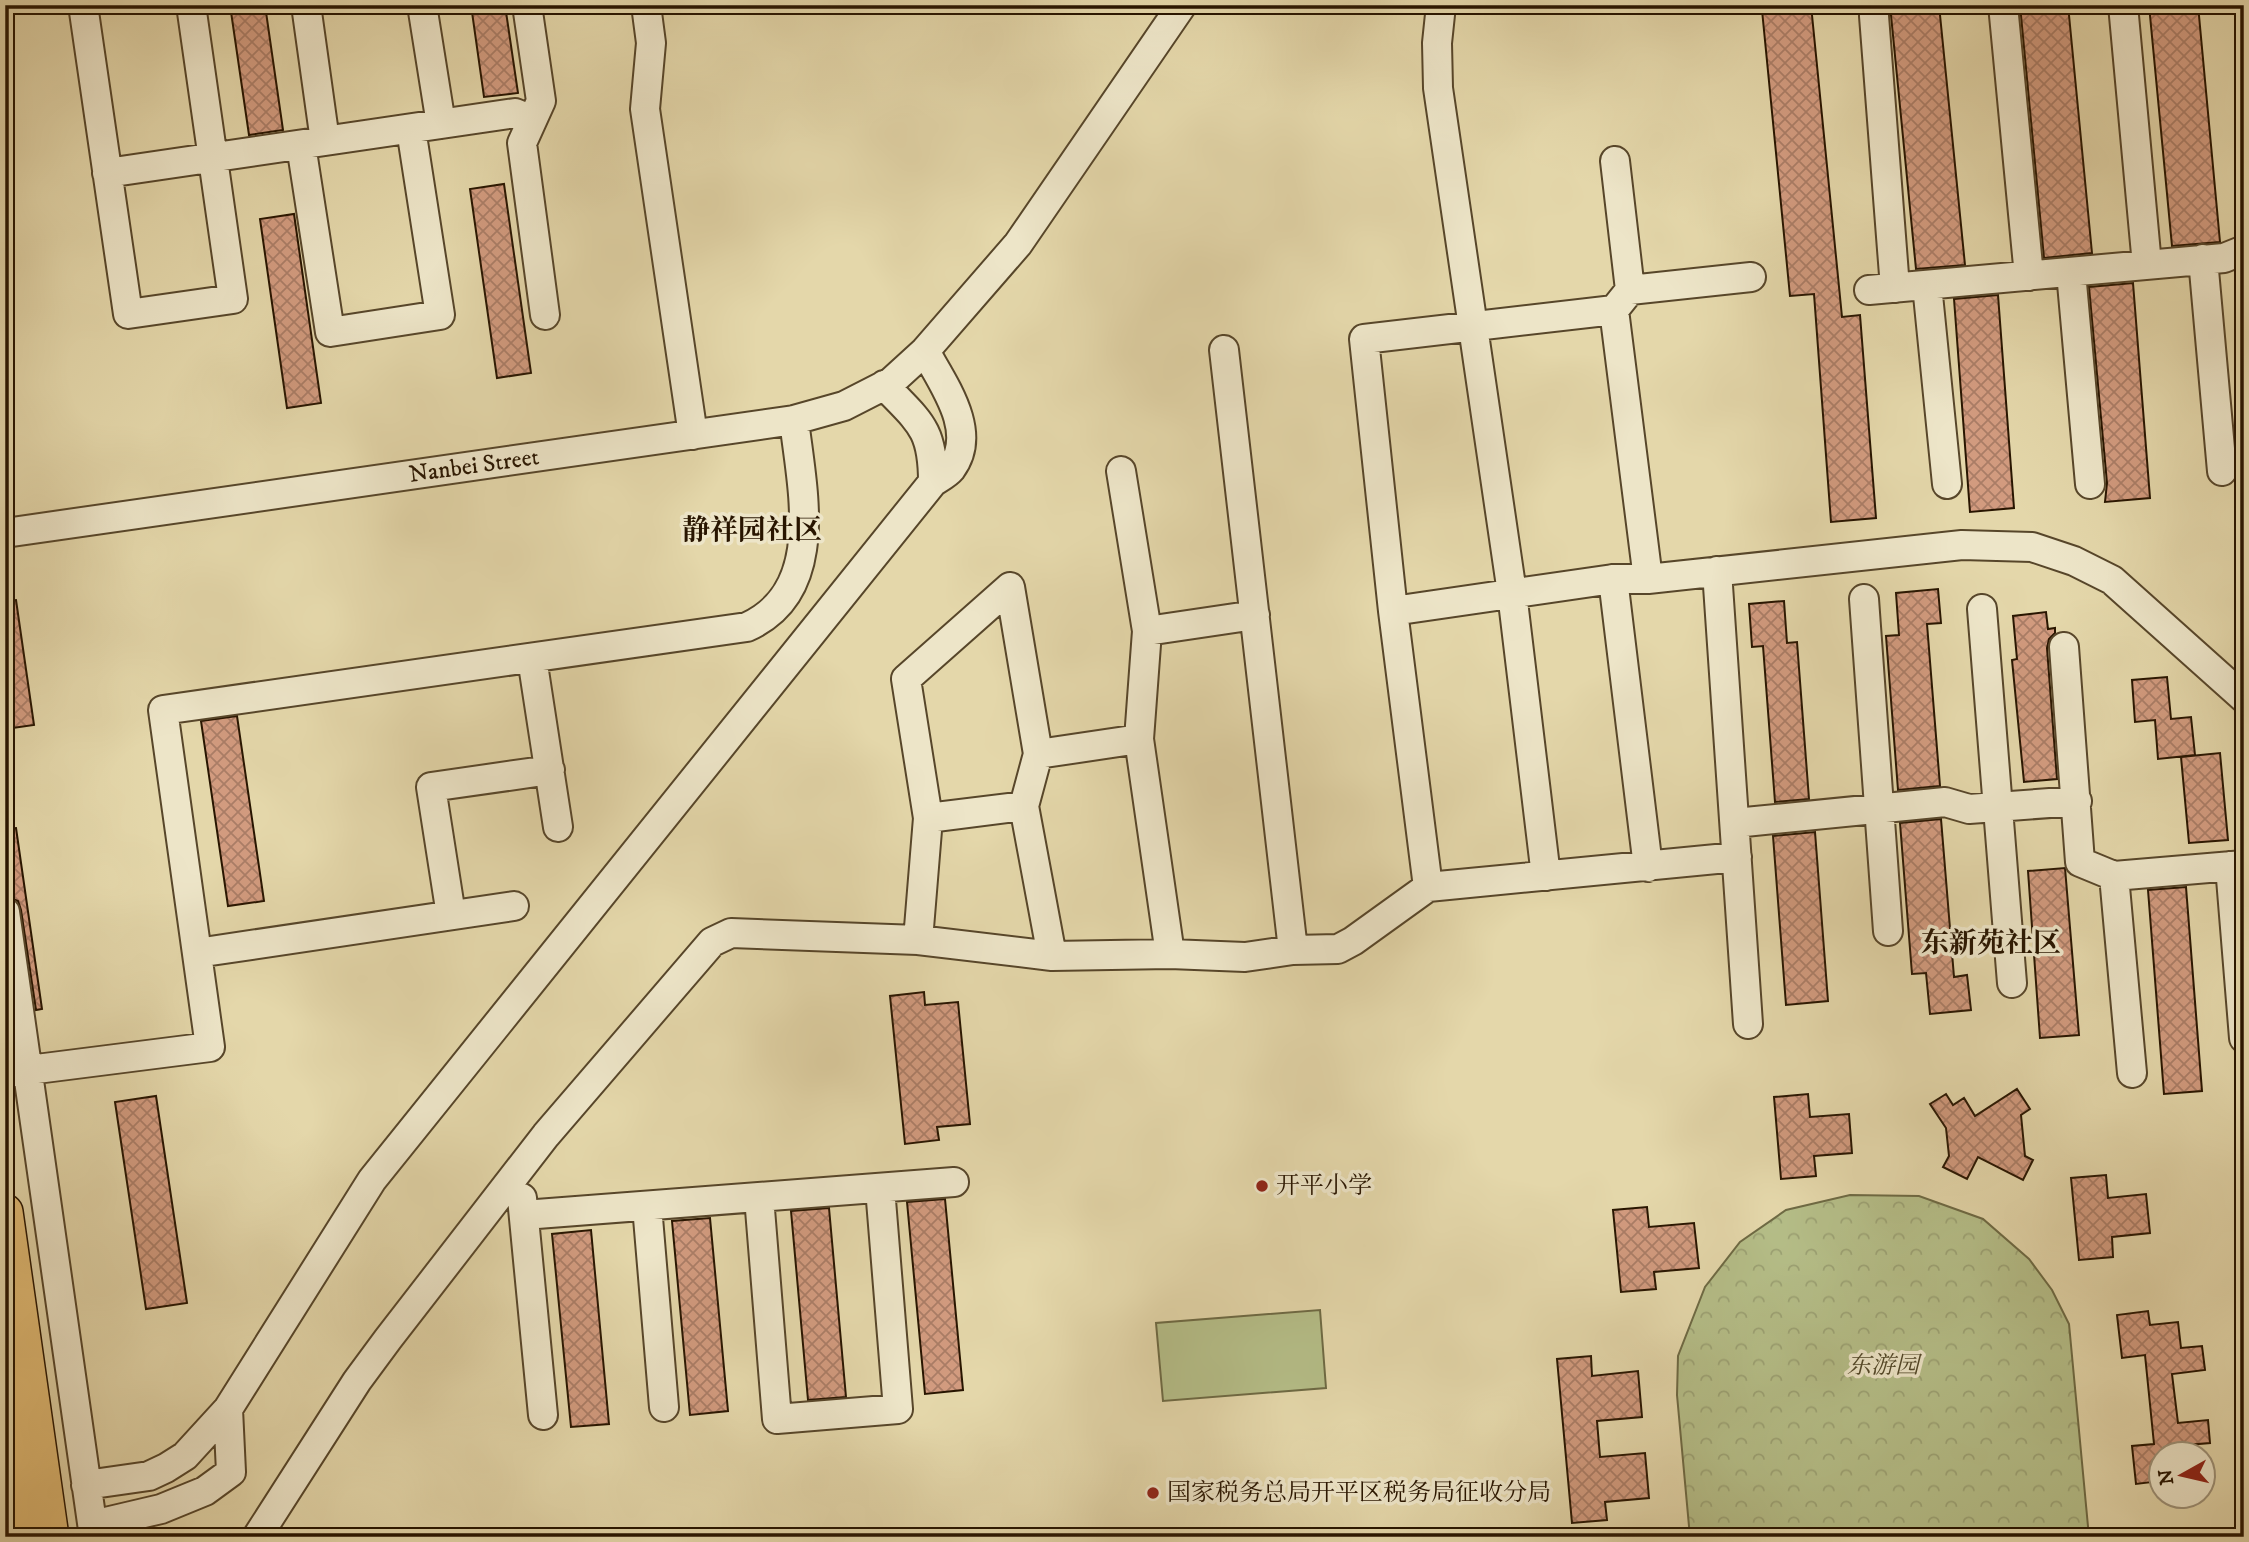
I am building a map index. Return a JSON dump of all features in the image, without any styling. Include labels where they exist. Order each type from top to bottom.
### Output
[{"type":"main road","points":[[5,1212],[51,1537]]},
{"type":"main road","points":[[7,1432],[23,1537]]},
{"type":"street","points":[[83,5],[128,314],[233,299],[191,5]]},
{"type":"street","points":[[306,5],[313,143],[330,332],[440,316],[411,129]]},
{"type":"street","points":[[422,5],[440,124]]},
{"type":"street","points":[[527,5],[541,101],[522,142],[545,315]]},
{"type":"street","points":[[646,5],[651,43],[645,109],[693,435]]},
{"type":"street","name":"Nanbei Street","points":[[5,533],[794,420],[844,406],[884,385],[925,351],[1018,244],[1182,5]]},
{"type":"street","points":[[1441,5],[1437,43],[1438,88],[1512,593],[1546,876]]},
{"type":"street","points":[[2003,5],[2029,276]]},
{"type":"street","points":[[2123,5],[2147,265]]},
{"type":"street","points":[[1874,16],[1882,289],[2224,258],[2244,250]]},
{"type":"street","points":[[107,173],[515,113],[532,120]]},
{"type":"street","points":[[1615,161],[1622,300],[1648,579]]},
{"type":"street","points":[[2203,259],[2222,471]]},
{"type":"street","points":[[2071,272],[2090,484]]},
{"type":"street","points":[[1428,887],[1393,611],[1364,339],[1473,325],[1752,276]]},
{"type":"street","points":[[1927,285],[1947,484]]},
{"type":"street","points":[[1224,350],[1293,950]]},
{"type":"street","points":[[86,1485],[149,1476],[166,1468],[185,1456],[228,1409],[372,1181],[933,482],[951,470],[961,447],[961,427],[952,402],[925,351]]},
{"type":"street","points":[[884,385],[926,433],[932,447],[933,482]]},
{"type":"street","points":[[5,1073],[210,1047],[163,710],[747,627],[774,611],[794,580],[804,534],[804,504],[794,420]]},
{"type":"street","points":[[1121,471],[1147,631],[1139,739],[1170,954]]},
{"type":"street","points":[[1393,611],[1613,579],[1648,579],[1962,545],[2032,547],[2074,561],[2112,580],[2244,698]]},
{"type":"street","points":[[1717,571],[1748,1024]]},
{"type":"street","points":[[1613,579],[1648,867]]},
{"type":"street","points":[[918,940],[928,818],[906,679],[1010,587],[1038,754],[1024,806],[1052,956]]},
{"type":"street","points":[[1864,599],[1888,931]]},
{"type":"street","points":[[1982,609],[2012,983]]},
{"type":"street","points":[[1147,631],[1255,615]]},
{"type":"street","points":[[2064,647],[2080,862],[2114,876],[2237,865],[2244,1038]]},
{"type":"street","points":[[532,658],[558,827]]},
{"type":"street","points":[[1038,754],[1139,739]]},
{"type":"street","points":[[451,915],[431,788],[550,770]]},
{"type":"street","points":[[1735,823],[1945,802],[1969,809],[2077,801]]},
{"type":"street","points":[[928,818],[1024,806]]},
{"type":"street","points":[[257,1537],[357,1381],[546,1135],[712,942],[731,933],[918,940],[1052,956],[1170,954],[1245,957],[1293,950],[1338,949],[1428,887],[1737,857]]},
{"type":"street","points":[[2114,876],[2132,1073]]},
{"type":"street","points":[[197,953],[514,906]]},
{"type":"street","points":[[5,912],[93,1531],[205,1492],[232,1472],[228,1409]]},
{"type":"street","points":[[519,1171],[543,1415]]},
{"type":"street","points":[[524,1215],[954,1182]]},
{"type":"street","points":[[759,1197],[777,1419],[898,1409],[880,1188]]},
{"type":"street","points":[[647,1206],[664,1407]]},
{"type":"green space","name":"东游园","points":[[1850,1195],[1919,1196],[1983,1219],[2029,1259],[2052,1290],[2069,1324],[2089,1537],[1690,1537],[1677,1395],[1678,1356],[1705,1287],[1740,1242],[1786,1210]]},
{"type":"green space","points":[[1320,1310],[1326,1388],[1163,1401],[1156,1323]]},
{"type":"building","points":[[230,5],[265,5],[283,130],[249,135]]},
{"type":"building","points":[[471,5],[505,5],[518,93],[484,97]]},
{"type":"building","points":[[1811,5],[1842,317],[1860,315],[1876,518],[1831,522],[1814,294],[1790,296],[1762,10]]},
{"type":"building","points":[[1890,5],[1939,5],[1965,265],[1916,269]]},
{"type":"building","points":[[2020,5],[2068,5],[2092,253],[2044,258]]},
{"type":"building","points":[[2149,5],[2198,5],[2220,242],[2172,246]]},
{"type":"building","points":[[504,184],[531,373],[497,378],[470,189]]},
{"type":"building","points":[[294,214],[321,403],[287,408],[260,219]]},
{"type":"building","points":[[2133,283],[2150,498],[2105,502],[2107,483],[2089,287]]},
{"type":"building","points":[[1998,295],[2014,508],[1970,512],[1954,299]]},
{"type":"building","points":[[1938,589],[1941,623],[1927,624],[1940,786],[1898,790],[1886,636],[1899,635],[1896,593]]},
{"type":"building","points":[[16,600],[34,725],[5,729],[5,601]]},
{"type":"building","points":[[1784,601],[1787,643],[1797,642],[1809,799],[1775,802],[1763,646],[1752,647],[1749,604]]},
{"type":"building","points":[[2046,612],[2048,629],[2055,628],[2047,648],[2057,779],[2024,782],[2012,660],[2017,659],[2013,616]]},
{"type":"building","points":[[2167,677],[2171,719],[2191,717],[2195,755],[2158,759],[2155,720],[2135,722],[2132,680]]},
{"type":"building","points":[[237,716],[264,901],[228,906],[201,721]]},
{"type":"building","points":[[2220,753],[2228,840],[2189,843],[2181,757]]},
{"type":"building","points":[[1941,819],[1954,977],[1967,975],[1971,1010],[1930,1014],[1926,973],[1912,974],[1900,823]]},
{"type":"building","points":[[16,828],[42,1009],[36,1010],[21,910],[18,901],[5,896],[5,829]]},
{"type":"building","points":[[1815,832],[1828,1001],[1786,1005],[1773,836]]},
{"type":"building","points":[[2065,868],[2079,1035],[2040,1038],[2028,871]]},
{"type":"building","points":[[2186,887],[2202,1091],[2164,1094],[2148,890]]},
{"type":"building","points":[[924,992],[925,1005],[958,1002],[970,1124],[937,1127],[939,1140],[905,1144],[890,996]]},
{"type":"building","points":[[2017,1089],[2030,1109],[2021,1115],[2025,1156],[2033,1160],[2023,1180],[1978,1157],[1967,1179],[1943,1167],[1949,1156],[1946,1128],[1930,1104],[1946,1094],[1953,1105],[1964,1098],[1975,1116]]},
{"type":"building","points":[[1808,1094],[1810,1117],[1849,1114],[1852,1153],[1814,1156],[1816,1176],[1781,1179],[1774,1097]]},
{"type":"building","points":[[156,1096],[187,1303],[146,1309],[115,1102]]},
{"type":"building","points":[[2106,1175],[2108,1198],[2146,1194],[2150,1233],[2112,1237],[2113,1257],[2079,1260],[2071,1178]]},
{"type":"building","points":[[945,1199],[963,1390],[925,1394],[907,1202]]},
{"type":"building","points":[[1647,1207],[1649,1227],[1694,1223],[1699,1268],[1654,1272],[1656,1289],[1621,1292],[1613,1210]]},
{"type":"building","points":[[829,1208],[846,1397],[808,1400],[791,1211]]},
{"type":"building","points":[[710,1218],[728,1411],[690,1415],[672,1221]]},
{"type":"building","points":[[591,1230],[609,1424],[571,1427],[552,1234]]},
{"type":"building","points":[[2148,1311],[2150,1325],[2178,1322],[2181,1348],[2202,1346],[2205,1370],[2172,1374],[2178,1423],[2208,1420],[2210,1440],[2154,1440],[2145,1355],[2122,1358],[2117,1315]]},
{"type":"building","points":[[1591,1356],[1592,1376],[1638,1371],[1642,1417],[1597,1421],[1600,1457],[1645,1453],[1649,1498],[1605,1502],[1607,1520],[1572,1523],[1557,1359]]},
{"type":"building","points":[[2148,1445],[2148,1483],[2136,1484],[2132,1446]]},
{"type":"place","name":"开平小学","points":[[1262,1186]]},
{"type":"place","name":"国家税务总局开平区税务局征收分局","points":[[1153,1493]]},
{"type":"district","name":"静祥园社区","points":[[752,530]]},
{"type":"district","name":"东新苑社区","points":[[1991,943]]}]
